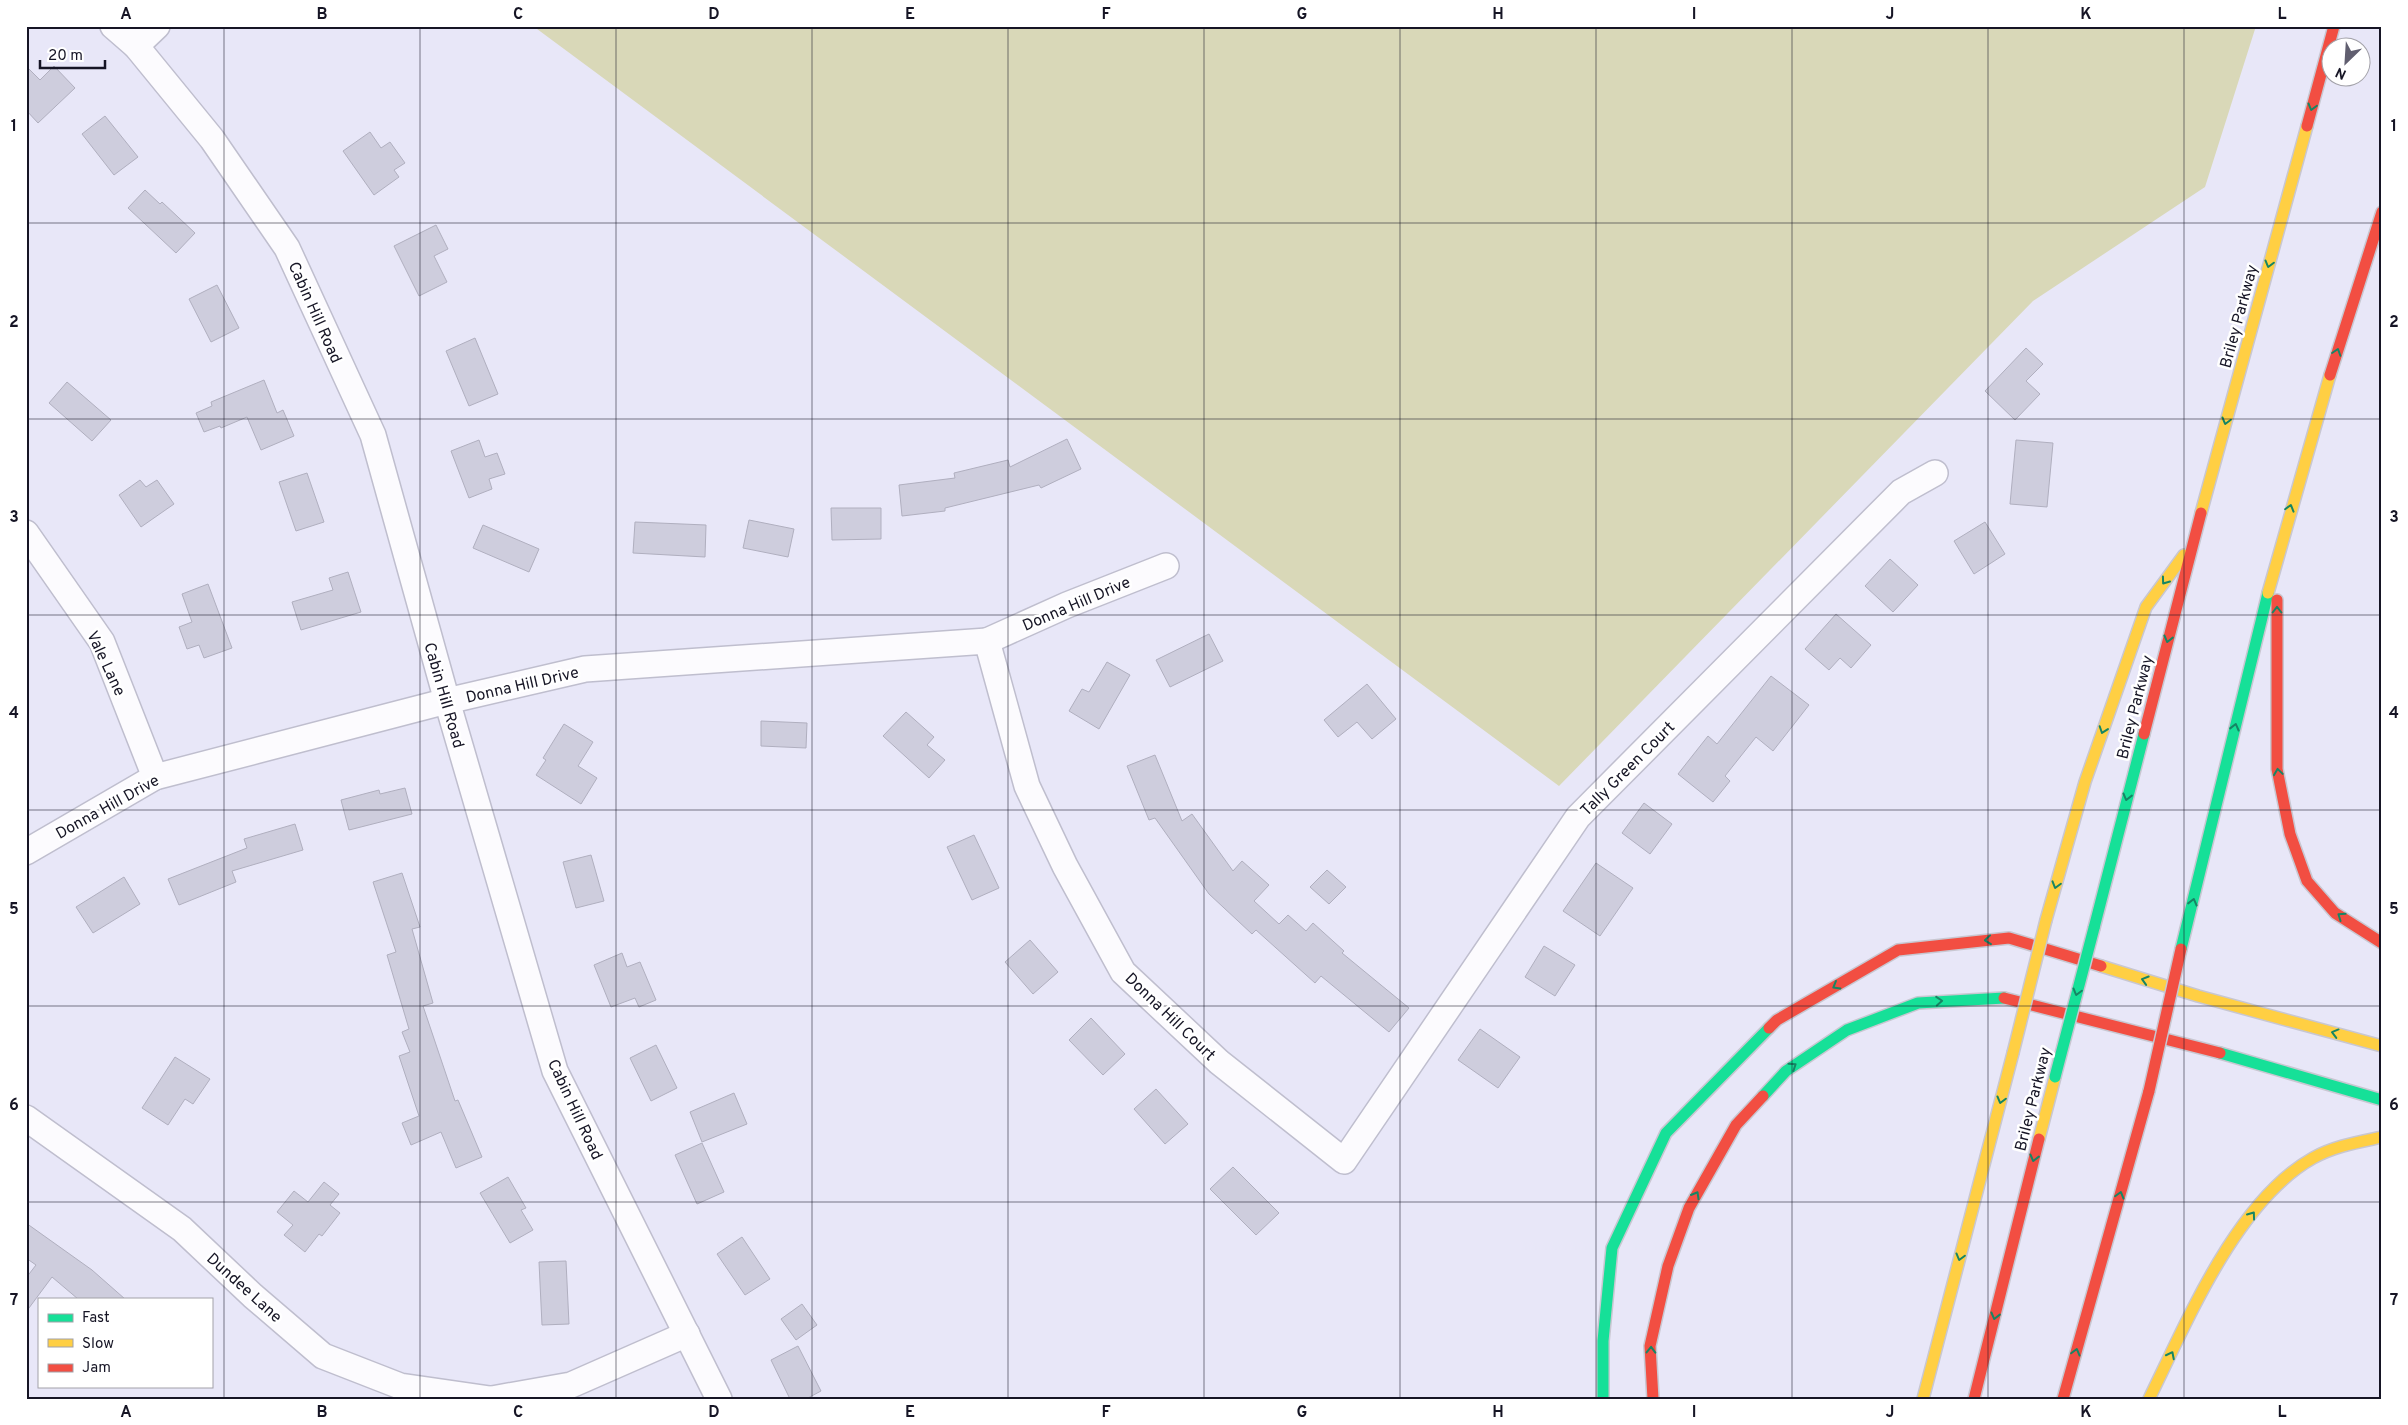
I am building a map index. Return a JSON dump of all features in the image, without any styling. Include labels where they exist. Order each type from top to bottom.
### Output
[{"type":"highway","name":"Briley Parkway","points":[[1974,1399],[2193,541],[2334,26]]},
{"type":"highway","points":[[2063,1399],[2149,1091],[2277,555],[2317,415],[2382,212]]},
{"type":"highway","points":[[1923,1399],[2046,920],[2085,782],[2146,607],[2193,541]]},
{"type":"highway","points":[[2277,555],[2277,769],[2290,834],[2307,881],[2335,913],[2382,943]]},
{"type":"highway","points":[[1603,1399],[1602,1340],[1612,1248],[1666,1133],[1777,1020],[1898,950],[2009,938],[2198,996],[2382,1046]]},
{"type":"highway","points":[[1653,1399],[1650,1346],[1668,1266],[1689,1208],[1736,1125],[1786,1071],[1847,1030],[1918,1003],[2000,997],[2191,1045],[2382,1100]]},
{"type":"highway","points":[[2149,1399],[2227,1249],[2266,1195],[2306,1162],[2338,1146],[2382,1138]]},
{"type":"street","name":"Cabin Hill Road","points":[[113,26],[136,46],[212,139],[288,248],[372,436],[555,1071],[719,1399]]},
{"type":"street","points":[[136,46],[157,26]]},
{"type":"street","name":"Tally Green Court","points":[[1375,1114],[1578,817],[1901,492],[1935,473]]},
{"type":"street","name":"Vale Lane","points":[[26,533],[102,642],[155,776]]},
{"type":"street","name":"Donna Hill Drive","points":[[26,852],[155,776],[447,701],[585,669],[987,641],[1067,605],[1166,566]]},
{"type":"street","name":"Donna Hill Court","points":[[987,641],[1027,786],[1064,866],[1123,972],[1219,1062],[1344,1161],[1375,1114]]},
{"type":"street","name":"Dundee Lane","points":[[26,1118],[182,1229],[253,1296],[323,1356],[400,1386],[491,1399],[571,1385],[687,1334]]},
{"type":"green space","points":[[533,26],[2256,26],[2205,187],[2033,301],[1559,786]]},
{"type":"building","points":[[26,66],[40,80],[54,66],[75,88],[38,123],[26,110]]},
{"type":"building","points":[[105,116],[138,157],[114,175],[82,134]]},
{"type":"building","points":[[370,132],[381,148],[390,142],[405,163],[394,170],[399,177],[374,195],[343,151]]},
{"type":"building","points":[[145,190],[160,204],[162,202],[195,233],[176,253],[128,208]]},
{"type":"building","points":[[436,225],[448,249],[434,256],[447,282],[419,296],[394,246]]},
{"type":"building","points":[[217,285],[239,328],[211,342],[189,299]]},
{"type":"building","points":[[475,338],[498,394],[469,406],[446,351]]},
{"type":"building","points":[[2026,348],[2043,364],[2026,381],[2040,394],[2015,420],[1985,391]]},
{"type":"building","points":[[264,380],[277,413],[283,410],[294,436],[261,450],[247,417],[221,428],[220,426],[204,432],[196,413],[212,406],[211,402]]},
{"type":"building","points":[[67,382],[111,420],[92,441],[49,403]]},
{"type":"building","points":[[1067,439],[1081,469],[1041,488],[1039,485],[945,508],[945,511],[902,516],[899,485],[955,478],[954,473],[1008,460],[1010,467]]},
{"type":"building","points":[[479,440],[485,457],[497,453],[505,474],[489,479],[492,489],[469,498],[451,451]]},
{"type":"building","points":[[2016,440],[2053,443],[2047,507],[2010,504]]},
{"type":"building","points":[[307,473],[324,522],[296,531],[279,482]]},
{"type":"building","points":[[140,480],[146,487],[157,480],[174,504],[141,527],[119,495]]},
{"type":"building","points":[[831,508],[881,508],[881,539],[832,540]]},
{"type":"building","points":[[749,520],[794,529],[788,557],[743,548]]},
{"type":"building","points":[[635,522],[706,525],[705,557],[633,553]]},
{"type":"building","points":[[1985,522],[2005,554],[1974,574],[1954,541]]},
{"type":"building","points":[[483,525],[539,549],[529,572],[473,548]]},
{"type":"building","points":[[1890,559],[1918,585],[1893,612],[1865,586]]},
{"type":"building","points":[[348,572],[361,612],[301,630],[292,602],[333,590],[329,578]]},
{"type":"building","points":[[208,584],[232,648],[204,658],[199,645],[187,649],[179,627],[192,622],[182,594]]},
{"type":"building","points":[[1836,614],[1871,645],[1851,668],[1840,658],[1829,670],[1805,649]]},
{"type":"building","points":[[1209,634],[1223,661],[1170,687],[1156,660]]},
{"type":"building","points":[[1107,662],[1130,675],[1099,729],[1069,711],[1082,689],[1089,692]]},
{"type":"building","points":[[1771,676],[1809,705],[1773,751],[1756,737],[1725,776],[1730,781],[1713,802],[1678,774],[1708,736],[1717,744]]},
{"type":"building","points":[[1367,684],[1396,719],[1372,739],[1357,722],[1338,737],[1324,720]]},
{"type":"building","points":[[906,712],[934,737],[927,745],[945,760],[929,778],[883,736]]},
{"type":"building","points":[[761,721],[807,723],[806,748],[761,746]]},
{"type":"building","points":[[564,724],[593,742],[578,766],[597,778],[581,804],[536,775],[546,760],[543,758]]},
{"type":"building","points":[[1155,755],[1182,821],[1192,814],[1233,871],[1242,861],[1269,885],[1254,901],[1279,924],[1288,915],[1306,931],[1313,923],[1344,951],[1342,953],[1409,1008],[1389,1032],[1321,976],[1315,983],[1256,930],[1252,934],[1209,894],[1155,818],[1149,820],[1127,766]]},
{"type":"building","points":[[405,788],[412,814],[349,830],[341,800],[379,790],[380,794]]},
{"type":"building","points":[[1644,803],[1672,824],[1650,854],[1622,833]]},
{"type":"building","points":[[295,824],[303,850],[232,871],[236,882],[179,905],[168,879],[247,848],[244,839]]},
{"type":"building","points":[[974,835],[999,888],[972,900],[947,847]]},
{"type":"building","points":[[591,855],[604,901],[576,908],[563,862]]},
{"type":"building","points":[[1596,863],[1633,888],[1600,936],[1563,911]]},
{"type":"building","points":[[1327,870],[1346,887],[1329,904],[1310,887]]},
{"type":"building","points":[[402,873],[420,927],[412,929],[433,1003],[423,1006],[455,1101],[458,1100],[482,1157],[456,1168],[441,1132],[411,1145],[402,1123],[419,1116],[399,1056],[410,1052],[402,1032],[409,1029],[387,955],[396,952],[373,882]]},
{"type":"building","points":[[124,877],[140,904],[93,933],[76,907]]},
{"type":"building","points":[[1030,940],[1058,972],[1033,994],[1005,962]]},
{"type":"building","points":[[1544,946],[1575,965],[1555,996],[1525,977]]},
{"type":"building","points":[[622,953],[627,967],[640,962],[656,1000],[639,1007],[635,998],[611,1007],[594,965]]},
{"type":"building","points":[[1091,1018],[1125,1054],[1103,1075],[1069,1040]]},
{"type":"building","points":[[1480,1029],[1520,1057],[1498,1088],[1458,1060]]},
{"type":"building","points":[[656,1045],[677,1088],[651,1101],[630,1058]]},
{"type":"building","points":[[175,1057],[210,1079],[193,1104],[185,1099],[168,1125],[142,1108]]},
{"type":"building","points":[[1156,1089],[1188,1124],[1165,1144],[1134,1109]]},
{"type":"building","points":[[734,1093],[747,1124],[702,1142],[690,1112]]},
{"type":"building","points":[[702,1143],[724,1192],[697,1204],[675,1155]]},
{"type":"building","points":[[1233,1167],[1279,1213],[1256,1235],[1210,1189]]},
{"type":"building","points":[[508,1177],[526,1208],[521,1210],[533,1230],[510,1243],[480,1193]]},
{"type":"building","points":[[324,1182],[339,1194],[330,1205],[340,1213],[322,1236],[319,1234],[305,1252],[284,1235],[293,1225],[277,1212],[294,1191],[308,1202]]},
{"type":"building","points":[[26,1223],[92,1270],[124,1298],[77,1298],[52,1277],[26,1312],[26,1278],[36,1265],[26,1258]]},
{"type":"building","points":[[742,1237],[770,1279],[745,1295],[717,1254]]},
{"type":"building","points":[[566,1261],[569,1324],[542,1325],[539,1262]]},
{"type":"building","points":[[802,1304],[817,1325],[796,1340],[781,1319]]},
{"type":"building","points":[[798,1346],[821,1391],[806,1399],[790,1399],[771,1360]]},
{"type":"traffic: fast","points":[[2181,949],[2268,593]]},
{"type":"traffic: fast","points":[[2094,928],[2144,734]]},
{"type":"traffic: fast","points":[[2055,1077],[2094,928]]},
{"type":"traffic: fast","points":[[1763,1096],[1786,1071],[1847,1030],[1918,1003],[2004,998]]},
{"type":"traffic: fast","points":[[1603,1399],[1603,1341],[1612,1248],[1666,1133],[1769,1028]]},
{"type":"traffic: fast","points":[[2220,1053],[2382,1100]]},
{"type":"traffic: slow","points":[[2201,513],[2307,126]]},
{"type":"traffic: slow","points":[[2268,593],[2330,375]]},
{"type":"traffic: slow","points":[[2046,920],[2085,782],[2146,607],[2184,555]]},
{"type":"traffic: slow","points":[[2013,1053],[2046,920]]},
{"type":"traffic: slow","points":[[2101,966],[2198,996],[2382,1046]]},
{"type":"traffic: slow","points":[[1923,1399],[2013,1053]]},
{"type":"traffic: slow","points":[[2039,1139],[2055,1077]]},
{"type":"traffic: slow","points":[[2149,1399],[2197,1300],[2216,1266],[2237,1233],[2260,1203],[2285,1178],[2313,1158],[2338,1147],[2382,1137]]},
{"type":"traffic: jam","points":[[2307,126],[2334,26]]},
{"type":"traffic: jam","points":[[2330,375],[2382,212]]},
{"type":"traffic: jam","points":[[2144,734],[2201,513]]},
{"type":"traffic: jam","points":[[2277,600],[2277,769],[2290,834],[2307,881],[2335,913],[2382,943]]},
{"type":"traffic: jam","points":[[1769,1028],[1777,1020],[1898,950],[2009,938],[2101,966]]},
{"type":"traffic: jam","points":[[2149,1091],[2181,949]]},
{"type":"traffic: jam","points":[[2004,998],[2220,1053]]},
{"type":"traffic: jam","points":[[2063,1399],[2149,1091]]},
{"type":"traffic: jam","points":[[1653,1399],[1650,1346],[1668,1266],[1689,1208],[1736,1125],[1763,1096]]},
{"type":"traffic: jam","points":[[1974,1399],[2039,1139]]}]
